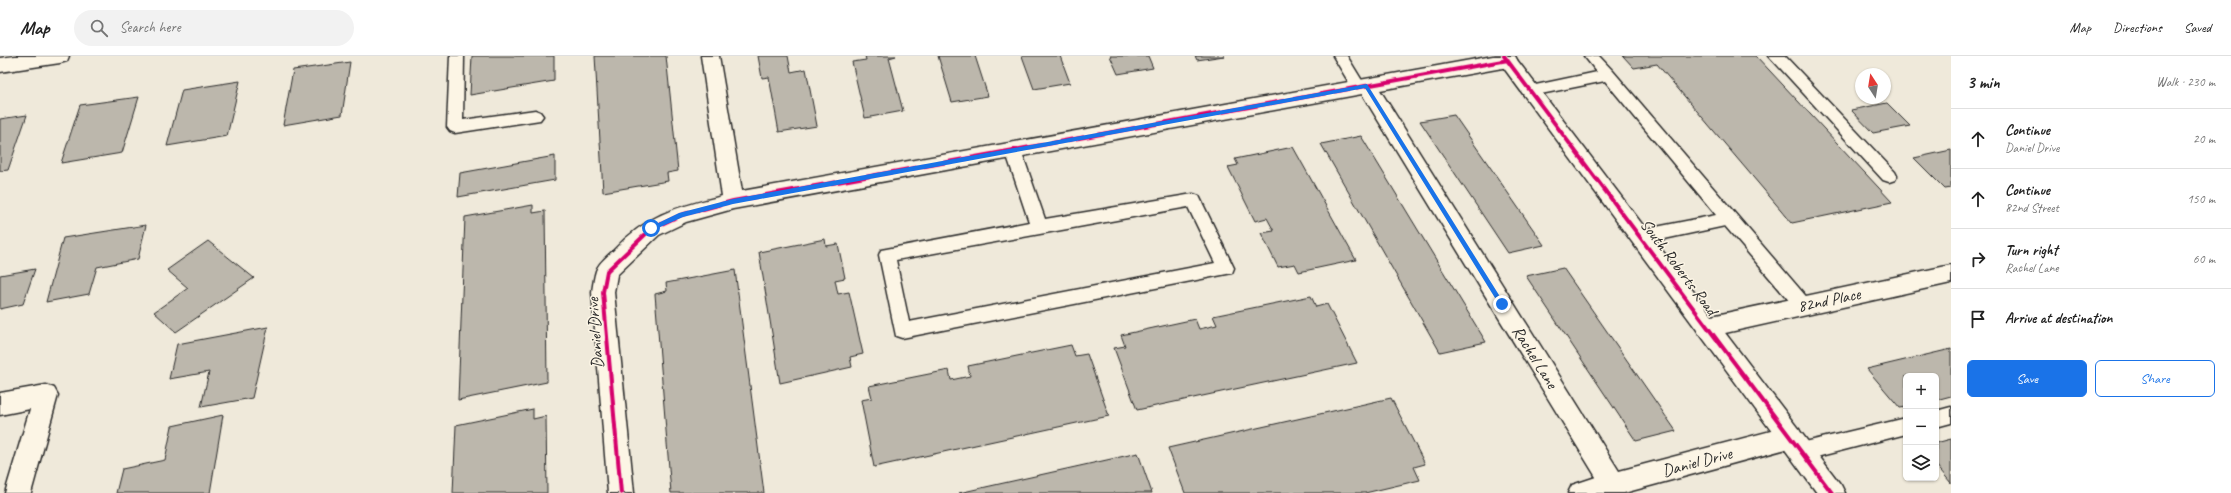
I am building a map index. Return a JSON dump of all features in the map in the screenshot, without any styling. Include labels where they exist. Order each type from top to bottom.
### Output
[{"type":"street","points":[[0,65],[60,56]]},
{"type":"street","points":[[710,56],[733,201]]},
{"type":"street","name":"Daniel Drive","points":[[621,493],[604,292],[607,271],[651,228],[681,215],[733,201],[1363,86],[1506,58]]},
{"type":"street","name":"South Roberts Road","points":[[1506,58],[1832,493]]},
{"type":"street","name":"Rachel Lane","points":[[1363,86],[1614,485]]},
{"type":"street","name":"82nd Place","points":[[1707,327],[1951,274]]},
{"type":"street","points":[[0,404],[46,395],[18,493]]},
{"type":"street","name":"Daniel Drive","points":[[1581,493],[1796,445]]},
{"type":"lane","points":[[457,56],[455,128],[535,116]]},
{"type":"lane","points":[[1340,56],[1363,86]]},
{"type":"lane","points":[[1591,56],[1804,306]]},
{"type":"lane","points":[[1776,56],[1889,176]]},
{"type":"lane","points":[[1531,91],[1608,75]]},
{"type":"lane","points":[[1013,150],[1039,227]]},
{"type":"lane","points":[[1193,200],[1226,268],[902,331],[886,255],[1039,227],[1193,200]]},
{"type":"lane","points":[[1641,238],[1728,218]]},
{"type":"lane","points":[[1939,418],[1951,415]]},
{"type":"lane","points":[[1796,445],[1903,427]]},
{"type":"building","points":[[472,56],[554,56],[554,81],[470,95]]},
{"type":"building","points":[[595,56],[666,56],[678,171],[667,173],[668,181],[603,192]]},
{"type":"building","points":[[758,56],[788,56],[791,72],[806,69],[817,126],[779,132],[769,77],[762,78]]},
{"type":"building","points":[[865,56],[896,56],[889,58],[903,111],[865,118],[852,62],[866,60]]},
{"type":"building","points":[[938,56],[975,56],[988,96],[952,102]]},
{"type":"building","points":[[1022,56],[1060,56],[1070,83],[1034,89]]},
{"type":"building","points":[[1110,56],[1148,56],[1153,68],[1118,74]]},
{"type":"building","points":[[1195,56],[1224,56],[1197,60]]},
{"type":"building","points":[[1623,56],[1756,56],[1892,202],[1792,223],[1657,64],[1634,68]]},
{"type":"building","points":[[350,62],[342,115],[283,125],[293,70]]},
{"type":"building","points":[[240,81],[227,136],[167,146],[182,90]]},
{"type":"building","points":[[139,97],[122,153],[61,163],[80,105]]},
{"type":"building","points":[[1888,104],[1910,126],[1873,133],[1851,110]]},
{"type":"building","points":[[27,115],[8,170],[0,171],[0,119]]},
{"type":"building","points":[[1454,115],[1544,245],[1508,253],[1420,121]]},
{"type":"building","points":[[1361,136],[1486,342],[1440,352],[1321,144]]},
{"type":"building","points":[[1293,147],[1356,260],[1299,272],[1295,264],[1278,267],[1261,233],[1274,231],[1267,218],[1255,221],[1228,167],[1238,165],[1235,159]]},
{"type":"building","points":[[1951,150],[1951,188],[1945,189],[1914,158]]},
{"type":"building","points":[[555,156],[555,180],[458,197],[460,173]]},
{"type":"building","points":[[533,205],[533,213],[545,211],[547,382],[458,400],[465,217]]},
{"type":"building","points":[[146,225],[138,259],[97,267],[89,294],[46,302],[63,238]]},
{"type":"building","points":[[825,239],[826,246],[838,244],[845,278],[835,280],[838,294],[849,292],[863,354],[850,357],[852,367],[780,383],[759,252]]},
{"type":"building","points":[[208,241],[254,278],[176,332],[154,312],[188,288],[167,270]]},
{"type":"building","points":[[1563,268],[1676,431],[1636,441],[1526,276]]},
{"type":"building","points":[[35,269],[23,304],[0,309],[0,275]]},
{"type":"building","points":[[735,270],[764,493],[671,493],[655,294],[667,291],[666,283]]},
{"type":"building","points":[[1311,296],[1316,307],[1327,304],[1357,363],[1137,410],[1114,348],[1125,346],[1121,335],[1195,319],[1199,329],[1217,325],[1213,316]]},
{"type":"building","points":[[268,327],[252,398],[201,407],[209,372],[169,379],[177,344]]},
{"type":"building","points":[[1071,345],[1075,356],[1087,354],[1109,416],[874,467],[861,400],[872,398],[869,386],[949,370],[951,380],[970,376],[968,366]]},
{"type":"building","points":[[1951,349],[1951,396],[1939,399],[1939,373],[1903,373],[1903,408],[1900,408],[1867,369]]},
{"type":"building","points":[[1391,398],[1425,464],[1414,467],[1420,480],[1365,493],[1185,493],[1168,448]]},
{"type":"building","points":[[533,409],[533,419],[546,416],[547,493],[453,493],[456,425]]},
{"type":"building","points":[[223,415],[210,493],[116,493],[122,469],[165,460],[172,426]]},
{"type":"building","points":[[1951,439],[1951,483],[1939,469],[1939,442]]},
{"type":"building","points":[[1138,453],[1152,493],[959,493]]},
{"type":"cycle path","points":[[1504,56],[1832,493]]},
{"type":"cycle path","points":[[621,493],[603,292],[607,271],[631,246],[651,229],[681,215],[733,201],[1508,60]]},
{"type":"route","points":[[651,228],[681,215],[733,201],[1367,86],[1502,304]]}]
